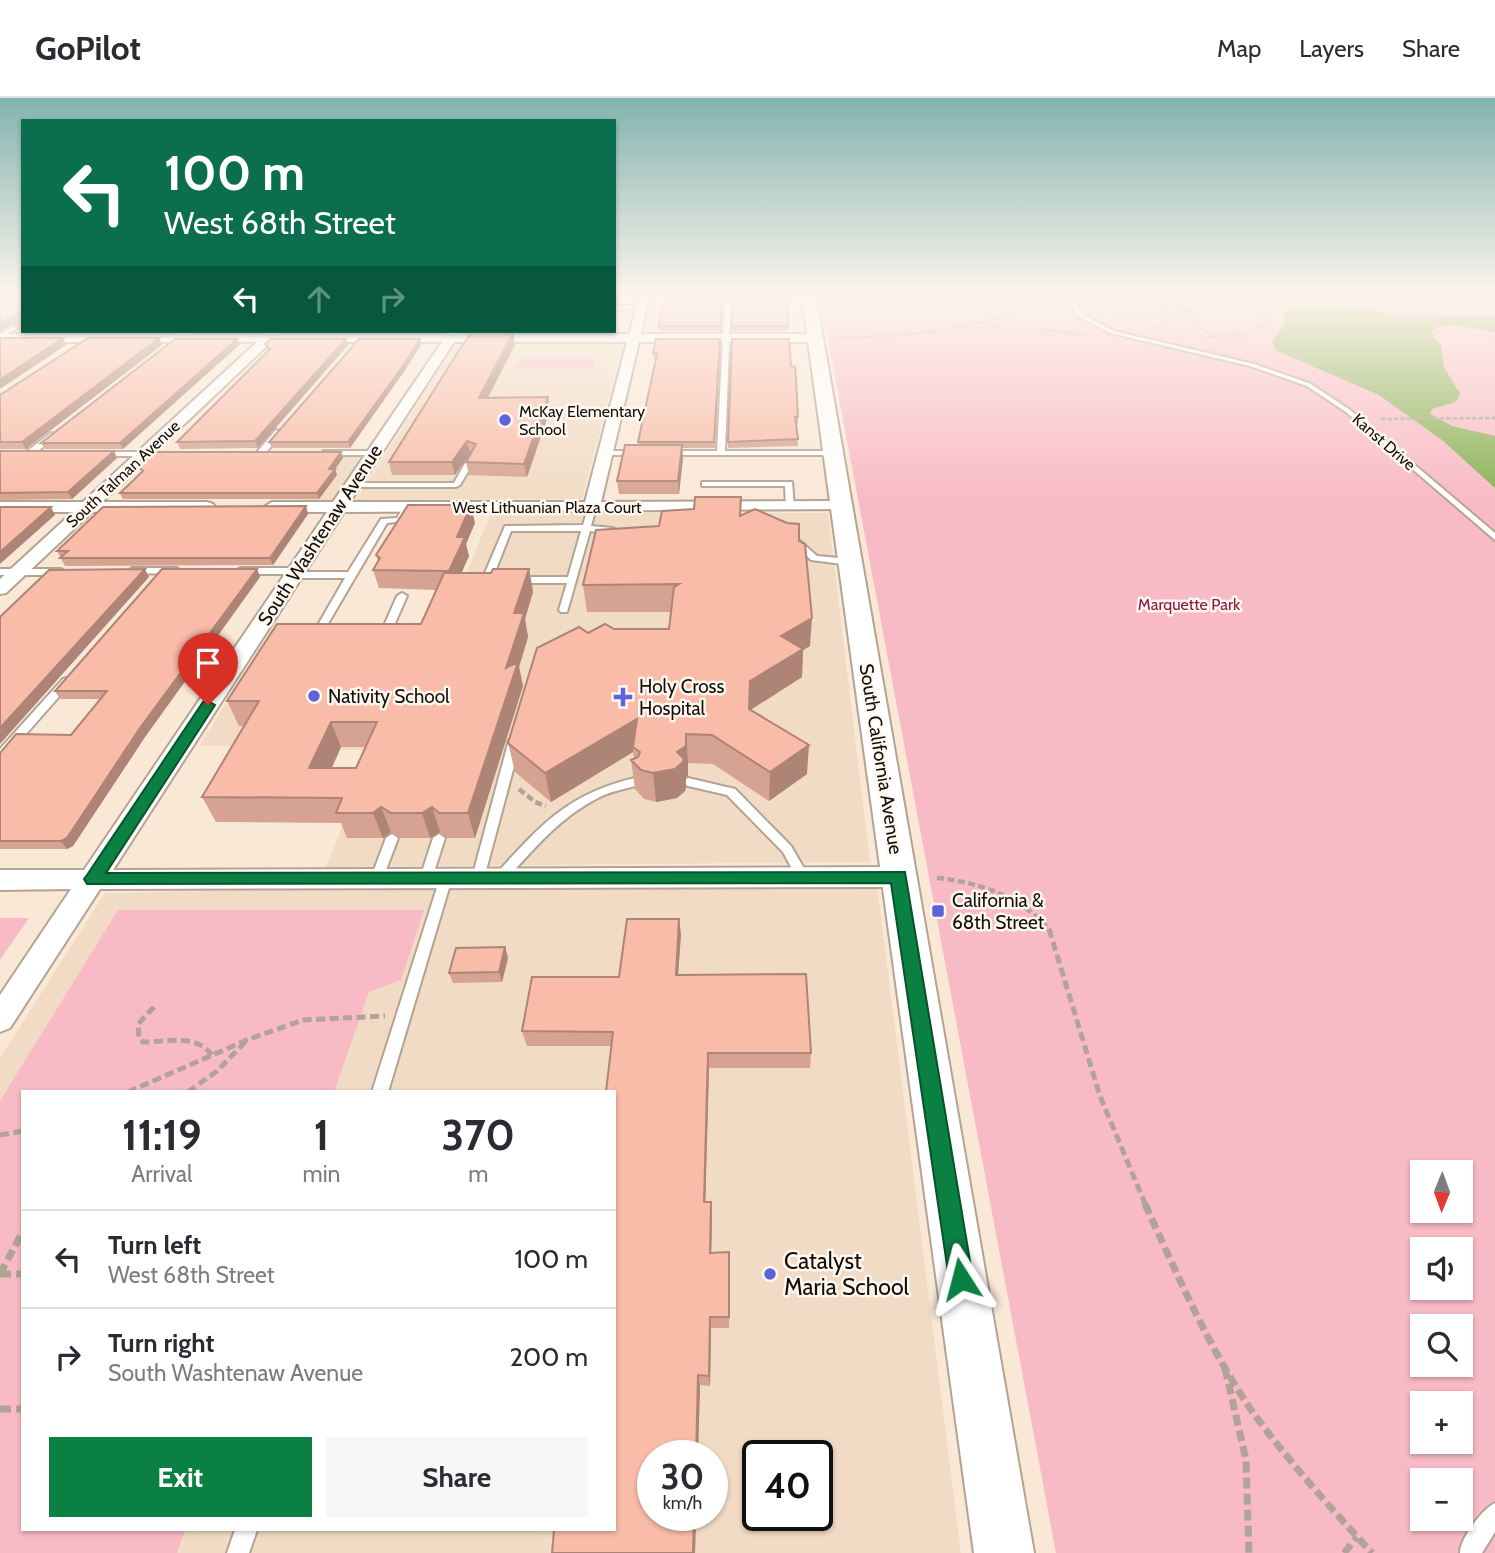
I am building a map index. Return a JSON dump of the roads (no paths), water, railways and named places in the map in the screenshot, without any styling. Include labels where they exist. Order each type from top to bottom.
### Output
[{"type":"street","name":"South Talman Avenue","points":[[0,589],[150,454],[241,365]]},
{"type":"street","name":"South Washtenaw Avenue","points":[[0,1020],[432,365]]},
{"type":"street","points":[[592,507],[627,365]]},
{"type":"street","name":"South California Avenue","points":[[826,365],[833,453],[850,562],[918,877],[1004,1553]]},
{"type":"street","name":"West Lithuanian Plaza Court","points":[[250,507],[592,507],[757,511],[790,506],[841,506]]},
{"type":"street","points":[[0,507],[222,507]]},
{"type":"street","points":[[0,880],[918,877]]},
{"type":"lane","points":[[721,453],[725,365]]},
{"type":"lane","name":"Kanst Drive","points":[[1252,365],[1283,374],[1320,391],[1348,411],[1495,537]]},
{"type":"lane","points":[[260,454],[286,424]]},
{"type":"lane","points":[[29,454],[62,429]]},
{"type":"lane","points":[[321,453],[374,453]]},
{"type":"lane","points":[[605,453],[833,453]]},
{"type":"lane","points":[[20,454],[43,454]]},
{"type":"lane","points":[[85,454],[150,454]]},
{"type":"lane","points":[[247,454],[272,454]]},
{"type":"lane","points":[[353,485],[456,485],[472,458]]},
{"type":"lane","points":[[705,484],[789,484],[790,506]]},
{"type":"lane","points":[[328,640],[315,640],[351,575],[384,521],[400,520],[407,507]]},
{"type":"lane","points":[[564,610],[592,507]]},
{"type":"lane","points":[[572,580],[487,580],[508,528],[586,528],[620,532]]},
{"type":"lane","points":[[781,530],[803,545],[814,558],[850,562]]},
{"type":"lane","points":[[782,543],[803,545]]},
{"type":"lane","points":[[124,571],[191,571]]},
{"type":"lane","points":[[154,582],[163,571]]},
{"type":"lane","points":[[233,571],[351,575]]},
{"type":"lane","points":[[0,572],[71,572]]},
{"type":"lane","points":[[368,640],[382,641],[402,596]]},
{"type":"lane","points":[[0,756],[72,674]]},
{"type":"lane","points":[[489,878],[517,734]]},
{"type":"lane","points":[[489,878],[573,806],[594,792],[613,785],[635,782]]},
{"type":"lane","points":[[688,782],[731,792],[787,849],[803,877]]},
{"type":"lane","points":[[377,878],[392,838]]},
{"type":"lane","points":[[381,1090],[404,1016],[436,878],[439,838]]},
{"type":"lane","points":[[1471,1553],[1471,1547],[1495,1514]]},
{"type":"lane","points":[[238,1553],[246,1531]]},
{"type":"place","name":"McKay Elementary School","points":[[505,420]]},
{"type":"place","name":"Nativity School","points":[[314,696]]},
{"type":"place","name":"Holy Cross Hospital","points":[[623,697]]},
{"type":"place","name":"California & 68th Street","points":[[938,911]]},
{"type":"place","name":"Catalyst Maria School","points":[[770,1274]]},
{"type":"park label","name":"Marquette Park","points":[[1189,604]]}]
